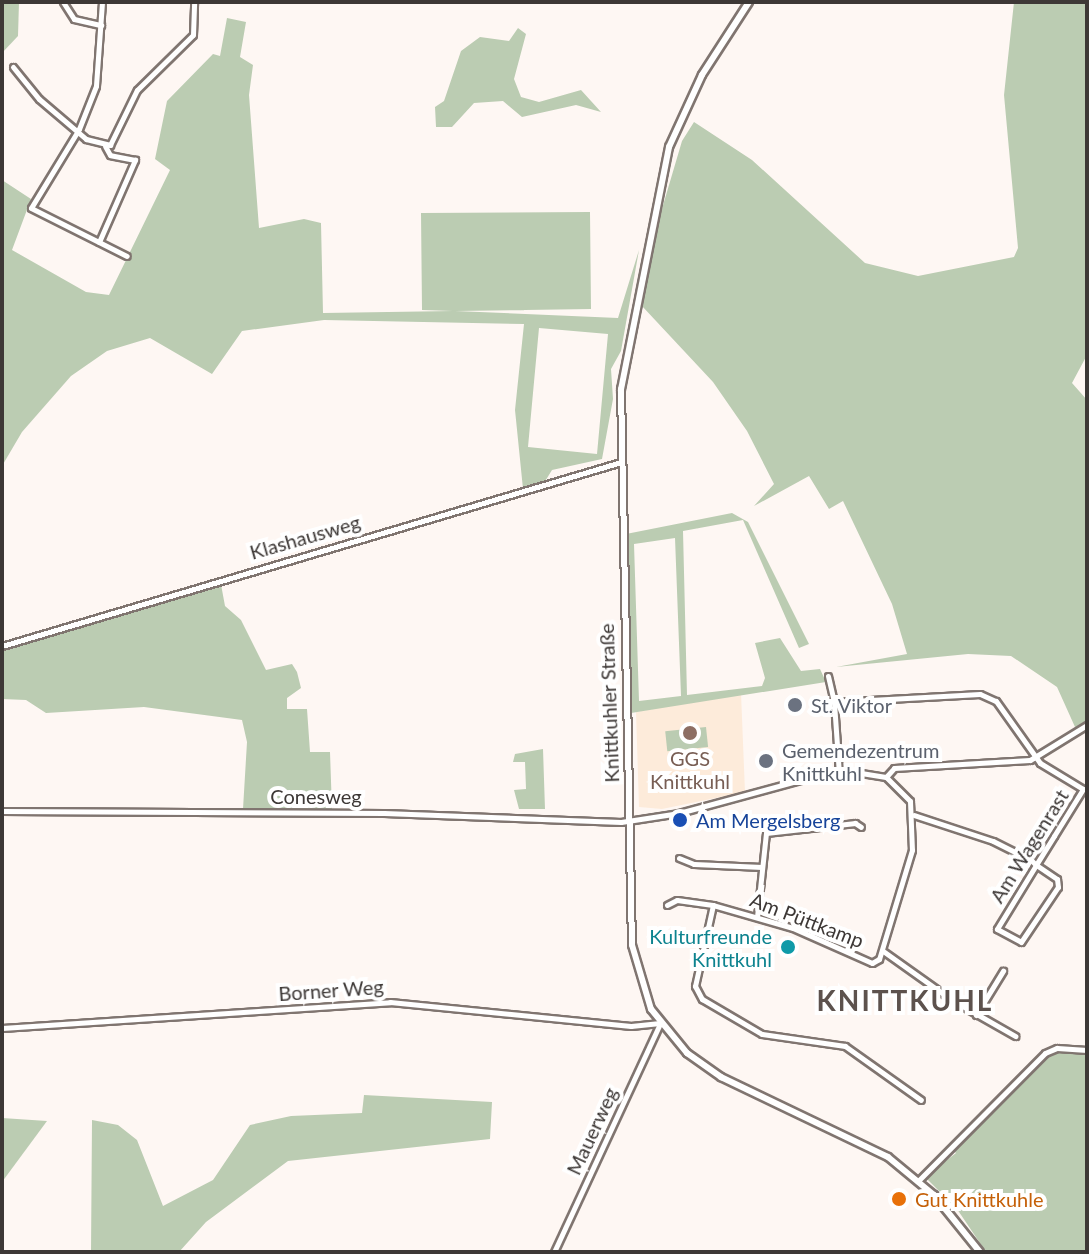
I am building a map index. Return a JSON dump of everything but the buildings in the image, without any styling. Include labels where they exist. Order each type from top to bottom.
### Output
[{"type":"street","points":[[63,2],[74,19],[101,25]]},
{"type":"street","points":[[102,2],[98,76],[79,129],[31,208],[127,256]]},
{"type":"street","points":[[13,67],[39,99],[79,129],[93,144],[105,146],[113,143],[137,90],[193,35],[194,2]]},
{"type":"street","name":"Knittkuhler Straße","points":[[749,2],[692,93],[665,161],[624,368],[618,463],[632,945],[641,987],[660,1023],[709,1070],[859,1141],[918,1181],[980,1252]]},
{"type":"street","points":[[99,242],[135,160],[110,155],[105,146]]},
{"type":"street","name":"Klashausweg","points":[[2,646],[618,463]]},
{"type":"street","points":[[828,676],[834,702],[839,774]]},
{"type":"street","points":[[834,702],[986,695],[996,701],[1035,756]]},
{"type":"street","points":[[886,777],[894,768],[1035,756],[1087,725]]},
{"type":"street","name":"Am Wagenrast","points":[[1035,756],[1083,789],[1036,865],[997,929],[1024,940],[1058,887],[1057,879],[1036,865]]},
{"type":"street","points":[[629,821],[839,774],[886,777],[905,794],[914,815],[912,850],[883,951],[976,1015],[1015,1036]]},
{"type":"street","name":"Conesweg","points":[[2,811],[384,813],[629,821]]},
{"type":"street","points":[[914,815],[993,841],[1036,865]]},
{"type":"street","points":[[757,917],[766,833],[855,823],[861,827]]},
{"type":"street","points":[[679,858],[694,864],[762,867]]},
{"type":"street","name":"Am Püttkamp","points":[[667,905],[677,900],[713,905],[757,917],[872,963],[883,951]]},
{"type":"street","points":[[713,905],[695,986],[699,997],[762,1034],[845,1046],[921,1100]]},
{"type":"street","points":[[976,1015],[1003,971]]},
{"type":"street","name":"Borner Weg","points":[[2,1028],[390,1002],[631,1026],[660,1023]]},
{"type":"street","name":"Mauerweg","points":[[554,1252],[660,1023]]},
{"type":"street","points":[[918,1181],[1045,1053],[1060,1048],[1087,1050]]},
{"type":"shaded area","name":"GGS Knittkuhl","points":[[741,693],[745,792],[662,809],[639,807],[636,712]]},
{"type":"green space","points":[[2,2],[19,2],[18,36],[2,53]]},
{"type":"green space","points":[[1014,2],[1087,2],[1087,355],[1072,383],[1087,400],[1087,723],[1075,727],[1057,687],[1011,656],[968,654],[836,667],[907,654],[892,604],[843,501],[829,509],[809,476],[754,506],[774,484],[747,431],[713,382],[642,306],[656,229],[682,141],[694,122],[752,160],[865,263],[918,276],[1014,257],[1018,248],[1004,95]]},
{"type":"green space","points":[[227,18],[246,22],[240,57],[253,65],[249,95],[259,228],[304,219],[321,223],[323,313],[453,311],[422,310],[421,213],[590,212],[591,309],[455,311],[618,318],[639,250],[621,351],[611,369],[613,399],[602,459],[552,470],[544,483],[523,489],[515,410],[524,324],[324,320],[242,331],[212,374],[150,338],[107,351],[71,376],[22,432],[2,466],[2,180],[31,199],[12,250],[86,292],[109,295],[170,170],[155,159],[167,101],[213,54],[220,56]],"holes":[[[539,328],[608,334],[597,454],[528,447]]]},
{"type":"green space","points":[[518,28],[526,34],[514,79],[521,97],[539,102],[581,90],[601,112],[576,105],[522,117],[503,101],[474,103],[452,127],[436,127],[435,107],[444,101],[461,51],[480,37],[509,41]]},
{"type":"green space","points":[[732,513],[748,522],[809,644],[799,648],[743,520],[683,531],[687,695],[762,686],[765,678],[755,643],[780,638],[801,671],[820,669],[826,682],[631,713],[626,534]],"holes":[[[675,538],[681,696],[639,701],[634,544]]]},
{"type":"green space","points":[[220,579],[225,606],[241,620],[266,670],[292,664],[297,672],[301,688],[287,698],[287,709],[307,709],[310,752],[330,752],[332,810],[243,809],[247,742],[242,720],[144,707],[46,713],[26,700],[2,699],[2,646],[55,635],[112,612]]},
{"type":"green space","points":[[706,727],[708,747],[667,751],[665,731]]},
{"type":"green space","points":[[543,749],[545,809],[519,809],[514,790],[526,789],[525,762],[513,762],[515,754]]},
{"type":"green space","points":[[1061,1051],[1087,1053],[1087,1252],[986,1252],[957,1209],[925,1177],[956,1153],[953,1150],[1047,1057]]},
{"type":"green space","points":[[364,1095],[492,1102],[490,1139],[288,1161],[206,1222],[179,1252],[91,1252],[92,1120],[118,1125],[137,1140],[163,1206],[213,1180],[250,1125],[291,1116],[362,1113]]},
{"type":"green space","points":[[2,1118],[47,1121],[2,1182]]},
{"type":"place","name":"St. Viktor","points":[[795,705]]},
{"type":"place","name":"GGS Knittkuhl","points":[[690,733]]},
{"type":"place","name":"Gemendezentrum Knittkuhl","points":[[766,761]]},
{"type":"place","name":"Am Mergelsberg","points":[[680,820]]},
{"type":"place","name":"Kulturfreunde Knittkuhl","points":[[788,947]]},
{"type":"place","name":"Gut Knittkuhle","points":[[899,1199]]},
{"type":"district","name":"KNITTKUHL","points":[[905,1000]]}]
